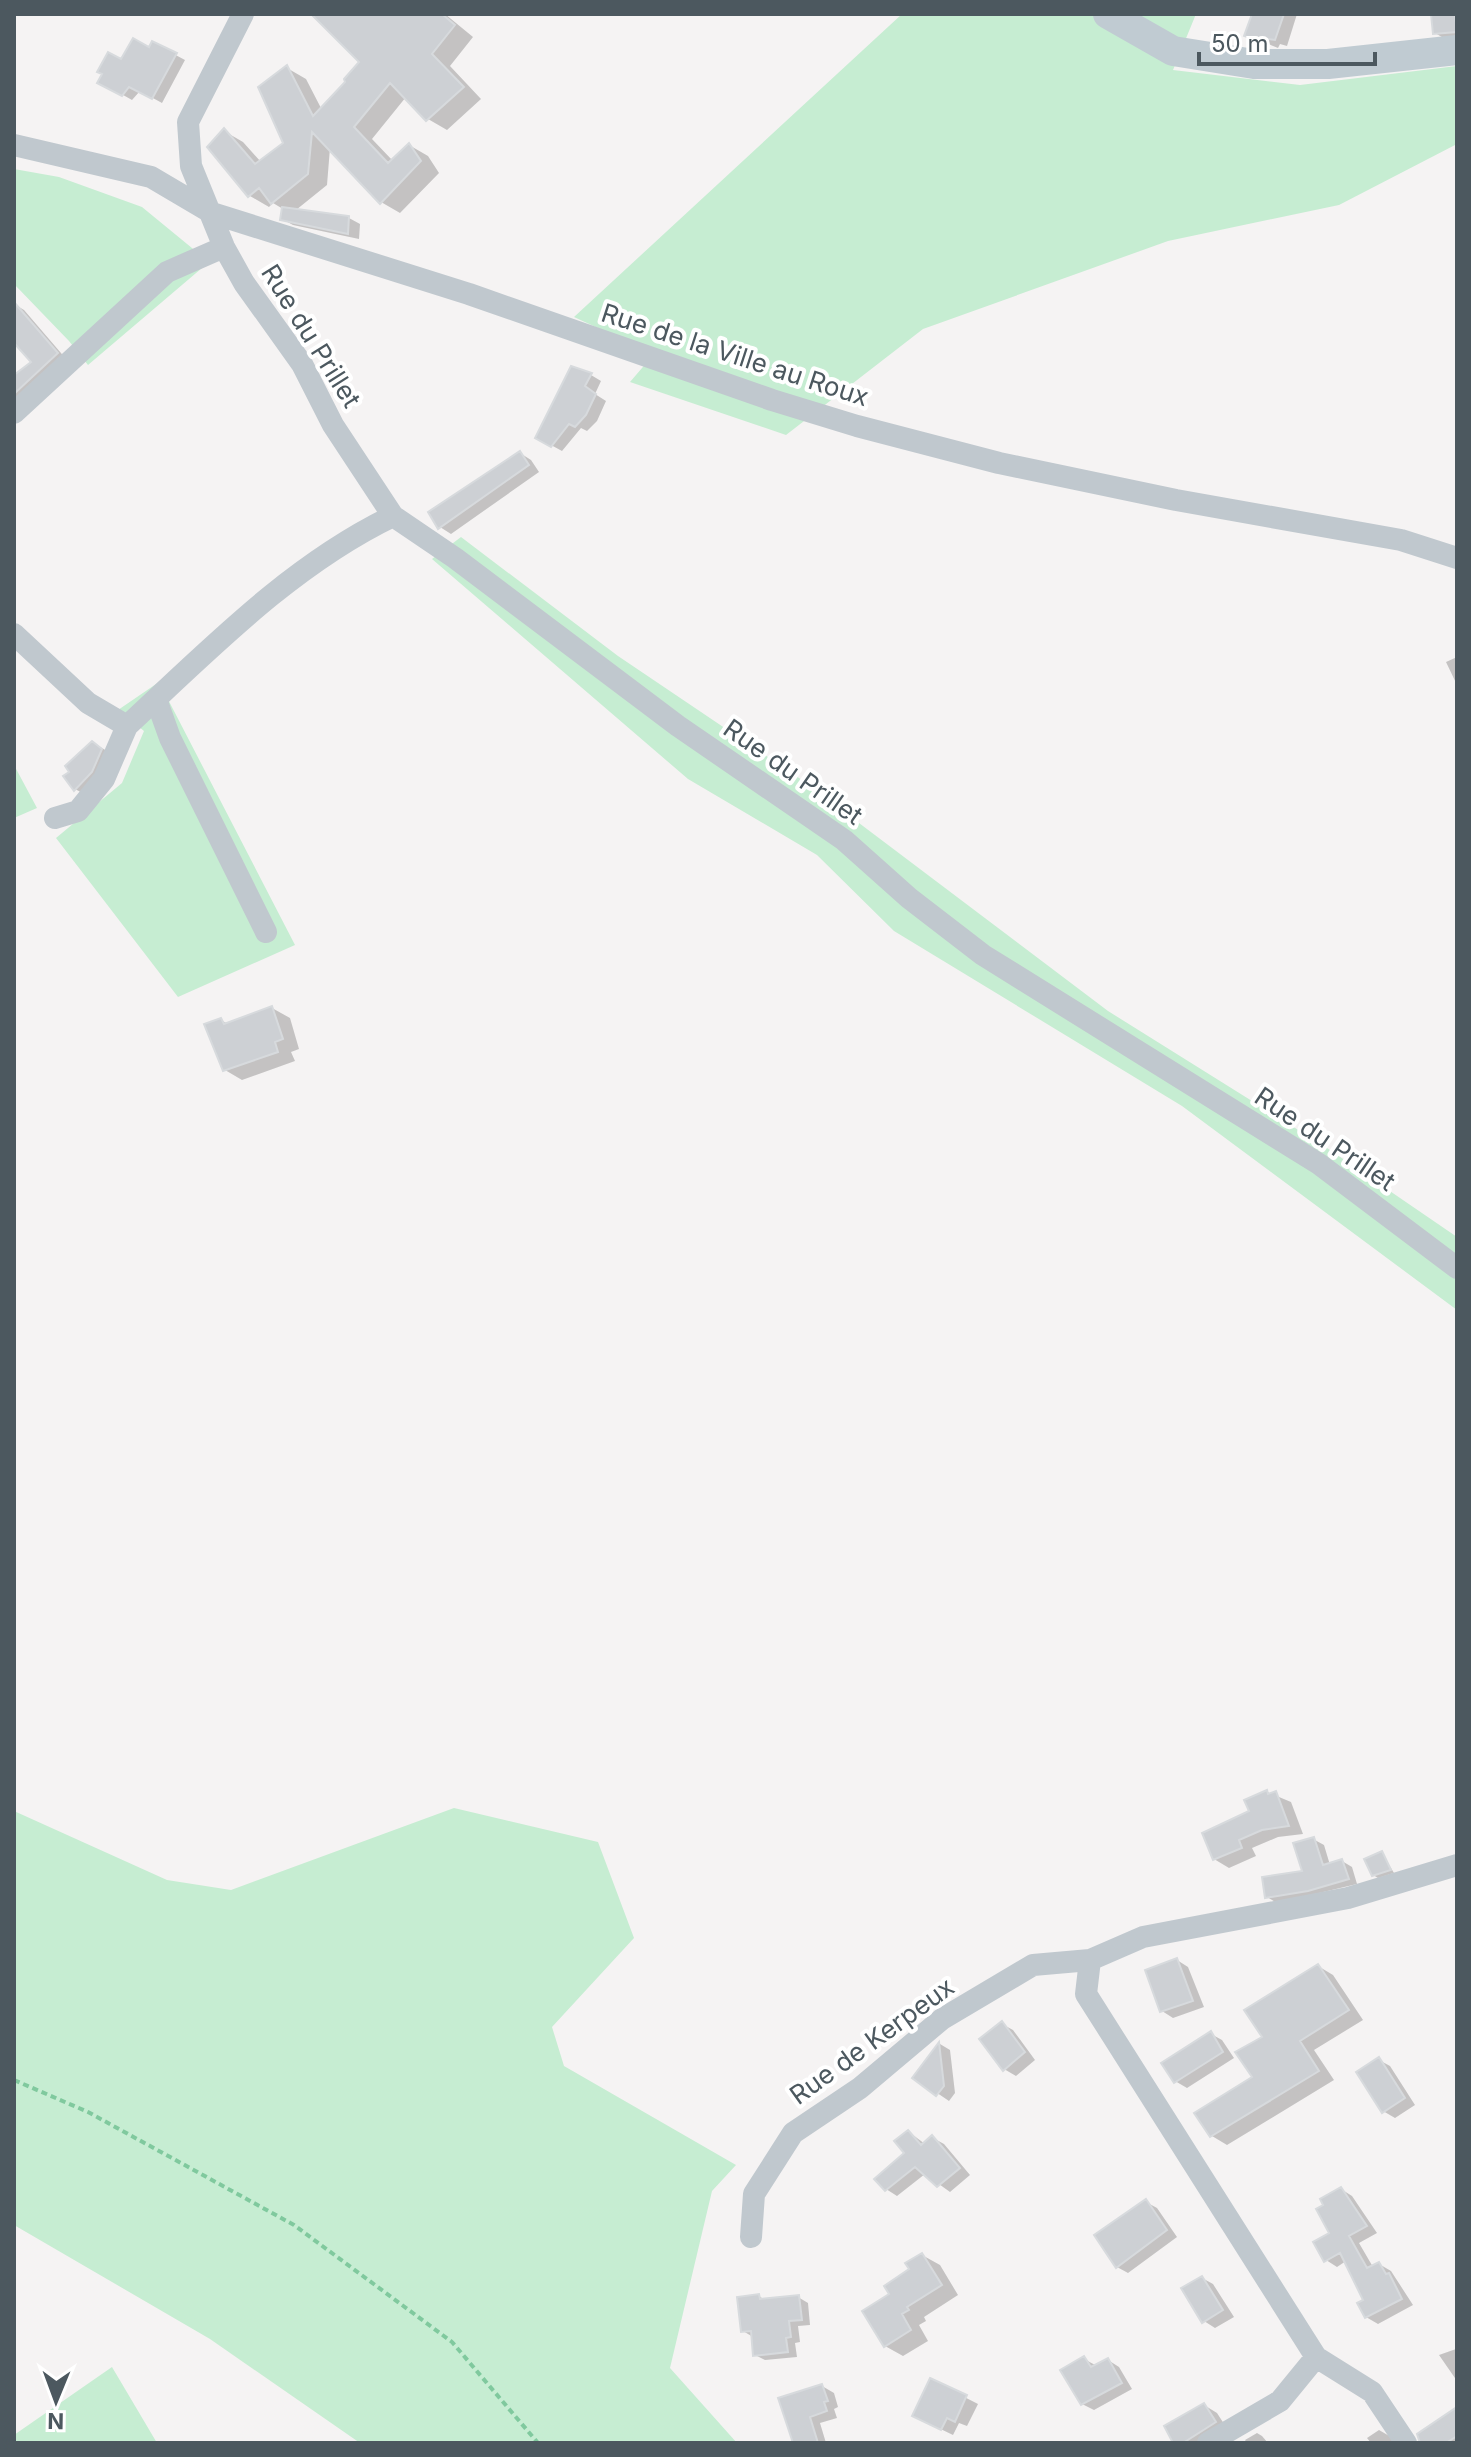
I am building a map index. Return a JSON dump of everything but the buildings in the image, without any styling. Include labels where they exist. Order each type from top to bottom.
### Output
[{"type":"main road","points":[[1108,14],[1173,51],[1254,64],[1328,64],[1457,50]]},
{"type":"street","name":"Rue du Prillet","points":[[243,14],[188,122],[191,166],[224,247],[244,283],[302,364],[333,425],[393,516],[455,558],[678,726],[844,840],[983,955],[1319,1164],[1457,1268]]},
{"type":"street","name":"Rue de la Ville au Roux","points":[[14,145],[43,149],[151,177],[212,213],[469,294],[772,400],[857,426],[999,463],[1162,497],[1401,540],[1457,558]]},
{"type":"street","points":[[14,413],[167,272],[224,247]]},
{"type":"street","points":[[55,818],[78,811],[95,790],[127,726],[156,699],[291,579],[351,536],[393,516]]},
{"type":"street","points":[[14,634],[88,703],[127,726]]},
{"type":"street","points":[[156,699],[170,738],[266,932]]},
{"type":"street","name":"Rue de Kerpeux","points":[[751,2237],[754,2194],[793,2133],[860,2088],[942,2019],[1033,1965],[1090,1960],[1143,1937],[1348,1898],[1457,1865]]},
{"type":"street","points":[[1090,1960],[1086,1994],[1316,2357],[1372,2392],[1406,2443]]},
{"type":"street","points":[[1208,2443],[1280,2401],[1316,2357]]},
{"type":"path","points":[[14,2080],[88,2112],[294,2225],[452,2342],[538,2443]]},
{"type":"green space","points":[[902,14],[1196,14],[1173,70],[1300,85],[1457,66],[1457,144],[1339,205],[1168,241],[923,329],[786,435],[630,382],[654,354],[574,317]]},
{"type":"green space","points":[[14,169],[59,177],[142,207],[209,262],[88,365],[14,284]]},
{"type":"green space","points":[[461,537],[618,656],[802,780],[1108,1011],[1327,1148],[1457,1237],[1457,1310],[1182,1106],[894,931],[817,855],[688,779],[432,559]]},
{"type":"green space","points":[[159,682],[295,945],[178,997],[56,838],[122,783],[144,731],[118,710]]},
{"type":"green space","points":[[14,765],[37,808],[14,818]]},
{"type":"green space","points":[[454,1808],[598,1842],[634,1938],[552,2027],[564,2066],[736,2165],[712,2191],[670,2368],[737,2443],[360,2443],[210,2339],[14,2225],[14,1811],[167,1880],[231,1890]]},
{"type":"green space","points":[[112,2367],[157,2443],[14,2443],[14,2435]]}]
